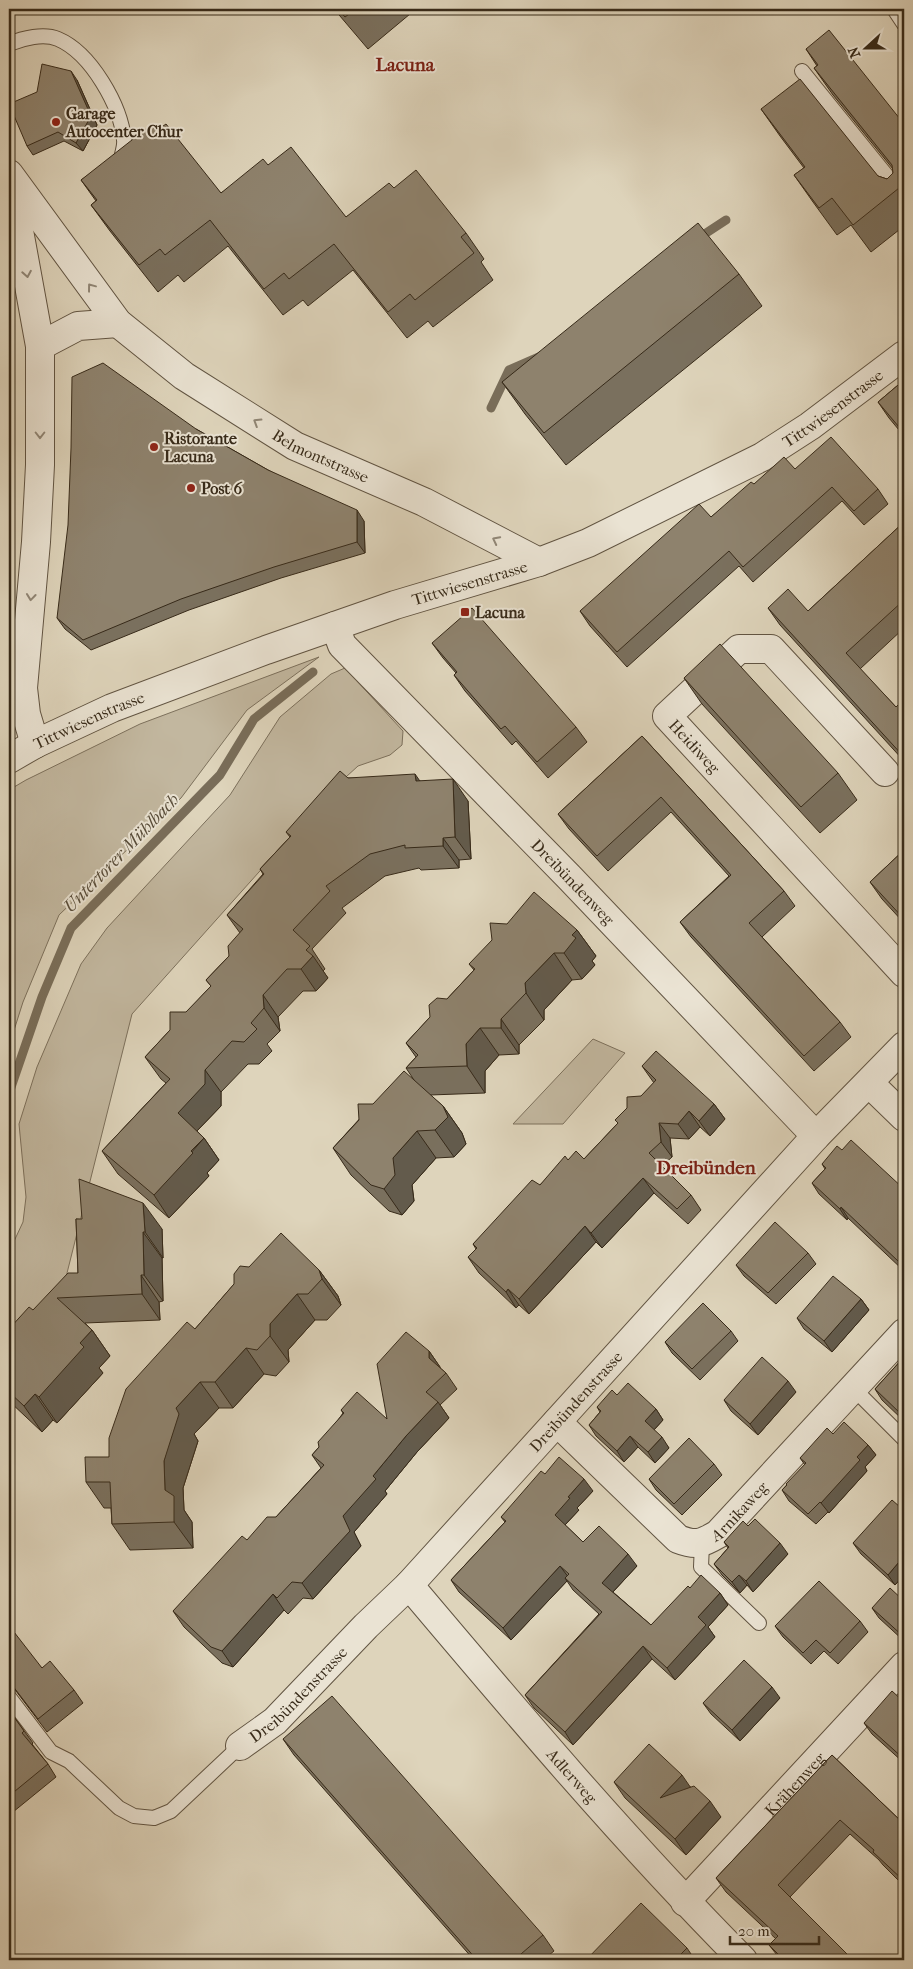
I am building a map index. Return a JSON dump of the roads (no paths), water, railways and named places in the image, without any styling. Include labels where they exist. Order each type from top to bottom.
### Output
[{"type":"street","name":"Belmontstrasse","points":[[9,174],[118,323],[184,376],[295,446],[424,502],[539,562]]},
{"type":"street","name":"Belmontstrasse","points":[[9,174],[40,346],[40,465],[36,542],[23,688],[26,714],[35,744]]},
{"type":"street","points":[[40,346],[78,326],[118,323]]},
{"type":"street","name":"Tittwiesenstrasse","points":[[9,759],[35,744],[112,708],[266,650],[395,605],[539,562],[588,543],[762,457],[810,426],[904,355]]},
{"type":"street","name":"Dreibündenweg","points":[[335,626],[342,645],[816,1136]]},
{"type":"street","name":"Heidiweg","points":[[885,772],[771,649],[739,649],[667,716],[904,973]]},
{"type":"street","name":"Dreibündenstrasse","points":[[240,1746],[275,1721],[366,1626],[409,1585],[816,1136],[904,1046]]},
{"type":"street","points":[[869,1083],[904,1117]]},
{"type":"street","name":"Arnikaweg","points":[[556,1422],[678,1539],[691,1544],[702,1543],[718,1534],[904,1333]]},
{"type":"street","name":"Adlerweg","points":[[409,1585],[520,1717],[685,1902],[743,1960]]},
{"type":"street","name":"Krähenweg","points":[[685,1902],[904,1666]]},
{"type":"lane","points":[[894,9],[904,24]]},
{"type":"lane","points":[[9,44],[19,40],[42,36],[57,39],[77,51],[98,74],[116,109],[125,141],[120,162],[108,174]]},
{"type":"lane","points":[[802,71],[904,197]]},
{"type":"lane","points":[[853,1388],[904,1439]]},
{"type":"lane","points":[[702,1543],[701,1567],[759,1622]]},
{"type":"lane","points":[[9,1697],[51,1752],[69,1761],[119,1808],[134,1816],[154,1818],[172,1811],[240,1746]]},
{"type":"waterway","name":"Untertorer Mühlbach","points":[[697,239],[726,220]]},
{"type":"waterway","name":"Untertorer Mühlbach","points":[[491,408],[509,370],[539,357]]},
{"type":"waterway","name":"Untertorer Mühlbach","points":[[9,1093],[42,997],[71,928],[220,775],[254,719],[313,672]]},
{"type":"place","name":"Garage Autocenter Chur","points":[[56,122]]},
{"type":"place","name":"Ristorante Lacuna","points":[[154,447]]},
{"type":"place","name":"Post 6","points":[[191,488]]},
{"type":"place","name":"Lacuna","points":[[465,612]]},
{"type":"district","name":"Lacuna","points":[[405,64]]},
{"type":"district","name":"Dreibünden","points":[[706,1167]]}]
